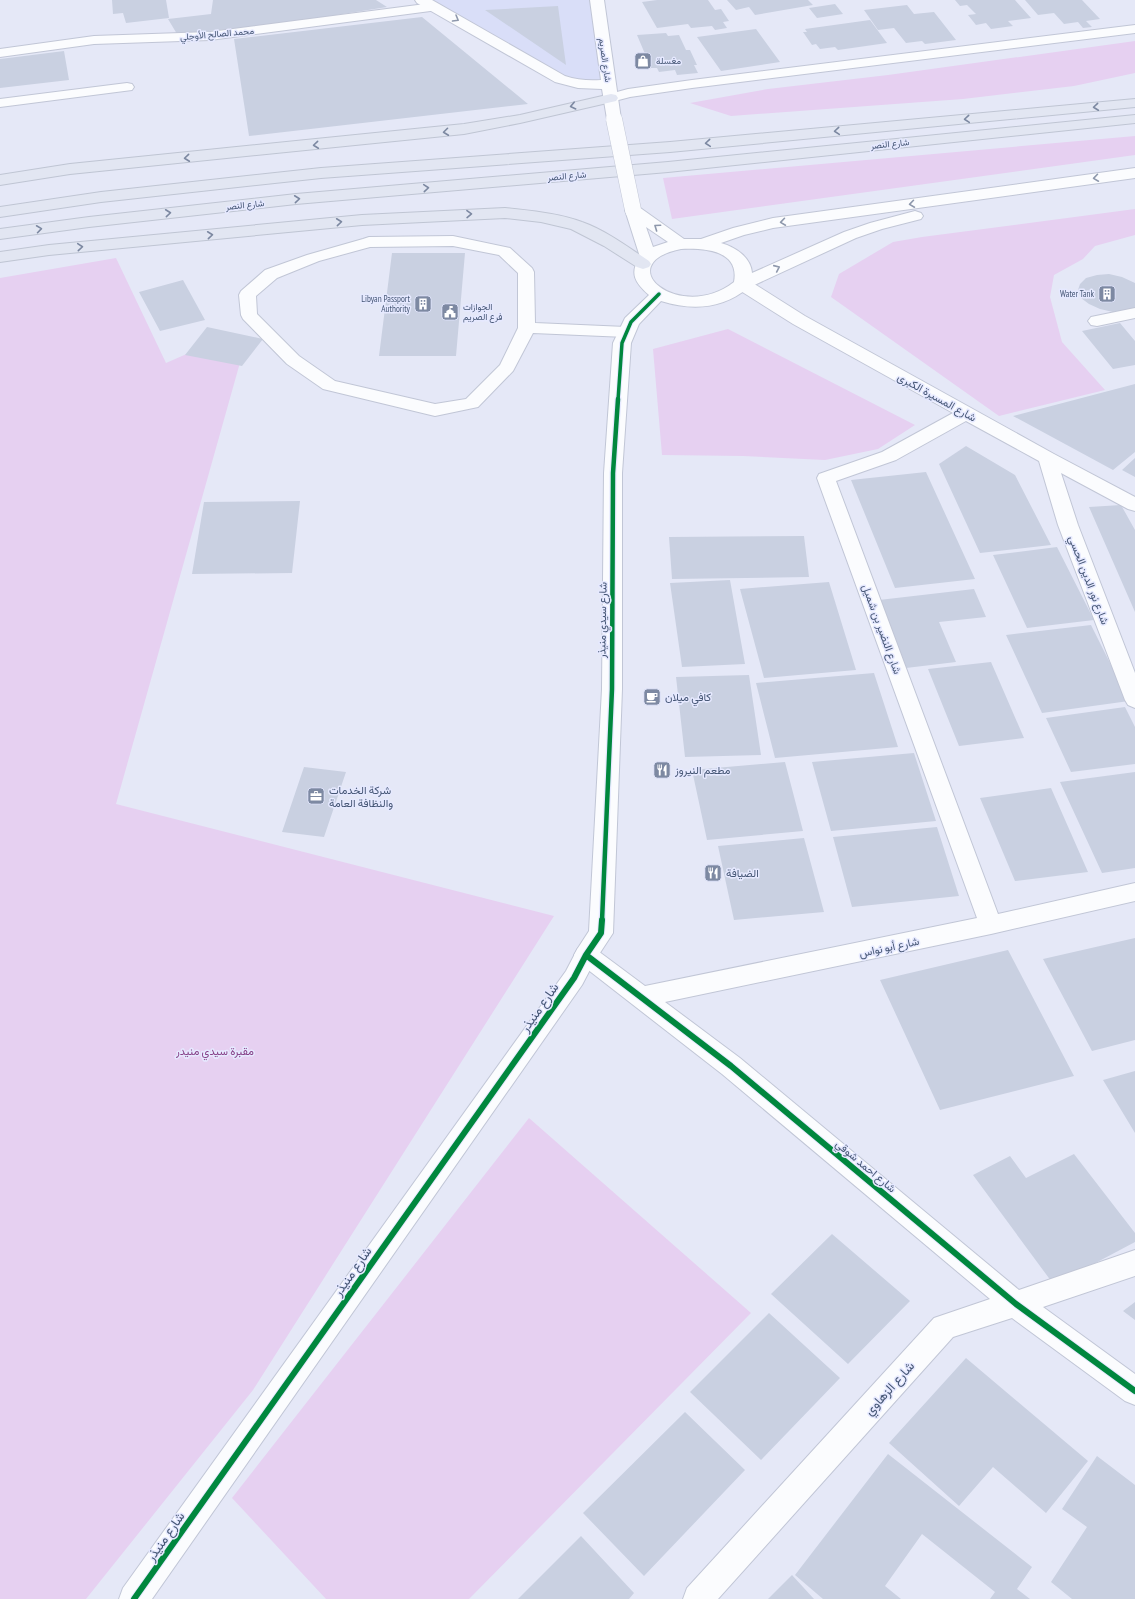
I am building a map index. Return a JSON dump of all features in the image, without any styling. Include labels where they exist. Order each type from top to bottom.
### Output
[{"type":"highway","points":[[0,180],[70,169],[464,129],[520,119],[610,91]]},
{"type":"highway","name":"شارع النصر","points":[[0,212],[101,197],[321,174],[670,147],[1135,103]]},
{"type":"highway","name":"شارع النصر","points":[[0,234],[89,222],[296,199],[668,167],[1135,119]]},
{"type":"highway","points":[[0,257],[49,250],[362,220],[505,213],[541,217],[576,225],[645,260]]},
{"type":"street","name":"شارع الصريم","points":[[597,0],[614,119],[645,260]]},
{"type":"street","points":[[428,3],[560,79],[610,91],[638,91],[1135,29]]},
{"type":"street","name":"محمد الصالح الأوجلي","points":[[0,53],[94,40],[210,36],[428,3]]},
{"type":"street","points":[[0,103],[128,87]]},
{"type":"street","points":[[704,244],[739,231],[773,223],[1135,173]]},
{"type":"street","points":[[742,284],[744,270],[730,252],[704,244],[681,244],[666,247],[645,260],[642,275],[647,286],[659,294],[672,299],[690,302],[710,301],[726,295],[742,284],[850,235],[903,218],[932,212],[1135,185]]},
{"type":"street","points":[[633,210],[681,244]]},
{"type":"street","points":[[453,241],[504,251],[526,272],[527,328],[507,367],[472,403],[435,410],[329,385],[293,360],[249,315],[247,295],[271,274],[313,258],[369,242],[453,241]]},
{"type":"street","name":"شارع المسيرة الكبرى","points":[[742,284],[799,320],[1047,458],[1135,505]]},
{"type":"street","name":"شارع سيدي منيذر","points":[[586,955],[601,933],[612,689],[613,473],[622,343],[630,322],[659,294]]},
{"type":"street","points":[[1097,322],[1135,313]]},
{"type":"street","points":[[527,328],[626,332]]},
{"type":"street","name":"شارع النضير بن شميل","points":[[966,413],[890,456],[826,478],[991,925]]},
{"type":"street","name":"شارع نور الدين الحسي","points":[[1047,458],[1068,524],[1135,700]]},
{"type":"street","name":"شارع أبو نواس","points":[[641,997],[991,925],[1135,892]]},
{"type":"street","name":"شارع احمد شوقي","points":[[586,955],[731,1066],[1016,1304],[1135,1391]]},
{"type":"street","name":"شارع منيذر","points":[[134,1599],[569,984],[586,955]]},
{"type":"street","name":"شارع الزهاوي","points":[[698,1599],[944,1327],[1135,1263]]},
{"type":"shaded area","points":[[429,0],[597,0],[609,84],[577,83]]},
{"type":"green space","points":[[1135,41],[1135,73],[1074,86],[963,99],[731,116],[690,103],[768,89],[888,75]]},
{"type":"green space","points":[[1135,136],[1135,155],[672,219],[663,178]]},
{"type":"green space","points":[[1135,209],[1135,235],[1095,246],[1083,259],[1054,275],[1050,297],[1062,342],[1105,390],[999,416],[831,297],[839,274],[893,242]]},
{"type":"green space","name":"مقبرة سيدي منيدر","points":[[116,258],[166,363],[198,349],[241,359],[116,804],[554,916],[253,1390],[86,1599],[0,1599],[0,278]]},
{"type":"green space","points":[[728,329],[915,425],[878,449],[825,460],[743,456],[662,455],[653,349]]},
{"type":"green space","points":[[529,1118],[751,1313],[469,1599],[326,1599],[232,1498]]},
{"type":"building","points":[[112,0],[166,0],[169,18],[126,23],[123,13],[113,14]]},
{"type":"building","points":[[213,0],[376,0],[387,7],[273,25],[177,34],[168,19],[211,14]]},
{"type":"building","points":[[657,0],[708,0],[715,10],[721,9],[729,21],[723,22],[727,28],[715,30],[712,26],[691,28],[688,24],[657,28],[642,2]]},
{"type":"building","points":[[727,0],[808,0],[813,5],[755,15],[749,7],[736,10]]},
{"type":"building","points":[[955,0],[1015,0],[1031,18],[1008,21],[1013,26],[991,29],[986,23],[976,25],[968,15],[976,14],[967,5],[960,6]]},
{"type":"building","points":[[1025,0],[1082,0],[1100,19],[1086,21],[1092,27],[1083,28],[1078,22],[1064,24],[1054,13],[1038,15]]},
{"type":"building","points":[[835,4],[843,14],[817,18],[809,8]]},
{"type":"building","points":[[907,5],[914,14],[934,12],[956,40],[925,44],[922,41],[906,43],[894,28],[878,30],[864,10]]},
{"type":"building","points":[[558,6],[566,65],[485,10]]},
{"type":"building","points":[[422,17],[528,104],[249,136],[234,39]]},
{"type":"building","points":[[870,20],[887,43],[838,50],[835,47],[820,49],[816,44],[812,45],[803,32],[807,32],[805,29]]},
{"type":"building","points":[[756,29],[780,62],[721,71],[697,37]]},
{"type":"building","points":[[666,33],[668,36],[679,35],[686,50],[690,50],[697,65],[694,65],[698,73],[677,75],[675,70],[659,72],[657,68],[651,68],[637,35]]},
{"type":"building","points":[[64,51],[69,80],[0,88],[0,59]]},
{"type":"building","name":"Libyan Passport Authority","points":[[392,253],[465,253],[456,356],[379,356]]},
{"type":"building","name":"Water Tank","points":[[1109,274],[1122,277],[1135,283],[1135,309],[1113,312],[1100,309],[1081,298],[1078,290],[1080,284],[1086,278]]},
{"type":"building","points":[[183,280],[205,320],[160,331],[139,292]]},
{"type":"building","points":[[1120,323],[1135,341],[1135,365],[1113,369],[1082,331]]},
{"type":"building","points":[[207,327],[263,339],[242,366],[185,355]]},
{"type":"building","points":[[1135,384],[1135,452],[1113,470],[1013,416]]},
{"type":"building","points":[[966,446],[1015,475],[1051,545],[980,553],[939,464]]},
{"type":"building","points":[[1135,458],[1135,477],[1122,470]]},
{"type":"building","points":[[926,472],[975,579],[895,588],[851,480]]},
{"type":"building","points":[[300,501],[292,573],[192,574],[204,502]]},
{"type":"building","points":[[1121,505],[1135,530],[1135,612],[1089,507]]},
{"type":"building","points":[[804,536],[809,577],[672,579],[669,537]]},
{"type":"building","points":[[1057,547],[1094,620],[1027,628],[993,555]]},
{"type":"building","points":[[730,580],[745,664],[682,667],[670,583]]},
{"type":"building","points":[[829,582],[856,670],[764,678],[740,589]]},
{"type":"building","points":[[974,589],[986,617],[939,622],[956,662],[906,668],[879,600]]},
{"type":"building","points":[[1091,625],[1129,701],[1042,713],[1006,635]]},
{"type":"building","points":[[991,662],[1024,738],[959,746],[928,669]]},
{"type":"building","points":[[874,673],[898,747],[775,758],[756,683]]},
{"type":"building","points":[[749,675],[761,755],[685,757],[676,677]]},
{"type":"building","points":[[1125,707],[1135,727],[1135,764],[1071,772],[1046,718]]},
{"type":"building","points":[[914,753],[936,821],[831,831],[812,762]]},
{"type":"building","points":[[785,762],[803,831],[707,840],[692,770]]},
{"type":"building","points":[[304,767],[346,772],[324,837],[282,832]]},
{"type":"building","points":[[1135,772],[1135,868],[1102,873],[1060,782]]},
{"type":"building","points":[[1051,788],[1088,872],[1015,881],[980,798]]},
{"type":"building","points":[[937,827],[959,896],[852,907],[833,837]]},
{"type":"building","points":[[804,838],[824,912],[734,920],[718,846]]},
{"type":"building","points":[[1135,938],[1135,1040],[1092,1051],[1043,959]]},
{"type":"building","points":[[1008,950],[1074,1076],[940,1110],[880,980]]},
{"type":"building","points":[[1135,1071],[1135,1133],[1103,1080]]},
{"type":"building","points":[[1074,1154],[1135,1233],[1135,1242],[1054,1285],[973,1175],[1010,1156],[1026,1178]]},
{"type":"building","points":[[832,1234],[910,1301],[848,1364],[771,1294]]},
{"type":"building","points":[[1135,1302],[1135,1320],[1123,1311]]},
{"type":"building","points":[[769,1313],[840,1378],[761,1460],[690,1392]]},
{"type":"building","points":[[966,1358],[1088,1461],[1046,1513],[993,1467],[959,1506],[889,1443]]},
{"type":"building","points":[[685,1412],[745,1470],[644,1576],[583,1513]]},
{"type":"building","points":[[888,1454],[1032,1567],[1017,1589],[1030,1599],[990,1599],[995,1592],[922,1534],[885,1586],[901,1599],[823,1599],[795,1575]]},
{"type":"building","points":[[1097,1456],[1135,1485],[1135,1599],[1072,1599],[1051,1582],[1087,1527],[1062,1509]]},
{"type":"building","points":[[581,1536],[634,1593],[629,1599],[518,1599]]},
{"type":"building","points":[[792,1575],[814,1599],[768,1599]]},
{"type":"cycle path","points":[[134,1599],[574,978],[586,955],[601,933],[612,689],[613,473],[622,343],[631,322],[659,294]]},
{"type":"cycle path","points":[[586,955],[731,1066],[1016,1304],[1135,1391]]},
{"type":"place","name":"مغسلة","points":[[643,61]]},
{"type":"place","name":"Water Tank","points":[[1107,294]]},
{"type":"place","name":"Libyan Passport Authority","points":[[423,304]]},
{"type":"place","name":"الجوازات فرع الصريم","points":[[450,312]]},
{"type":"place","name":"كافي ميلان","points":[[652,697]]},
{"type":"place","name":"مطعم النيروز","points":[[662,770]]},
{"type":"place","name":"شركة الخدمات والنظافة العامة","points":[[316,796]]},
{"type":"place","name":"الضيافة","points":[[713,873]]}]
